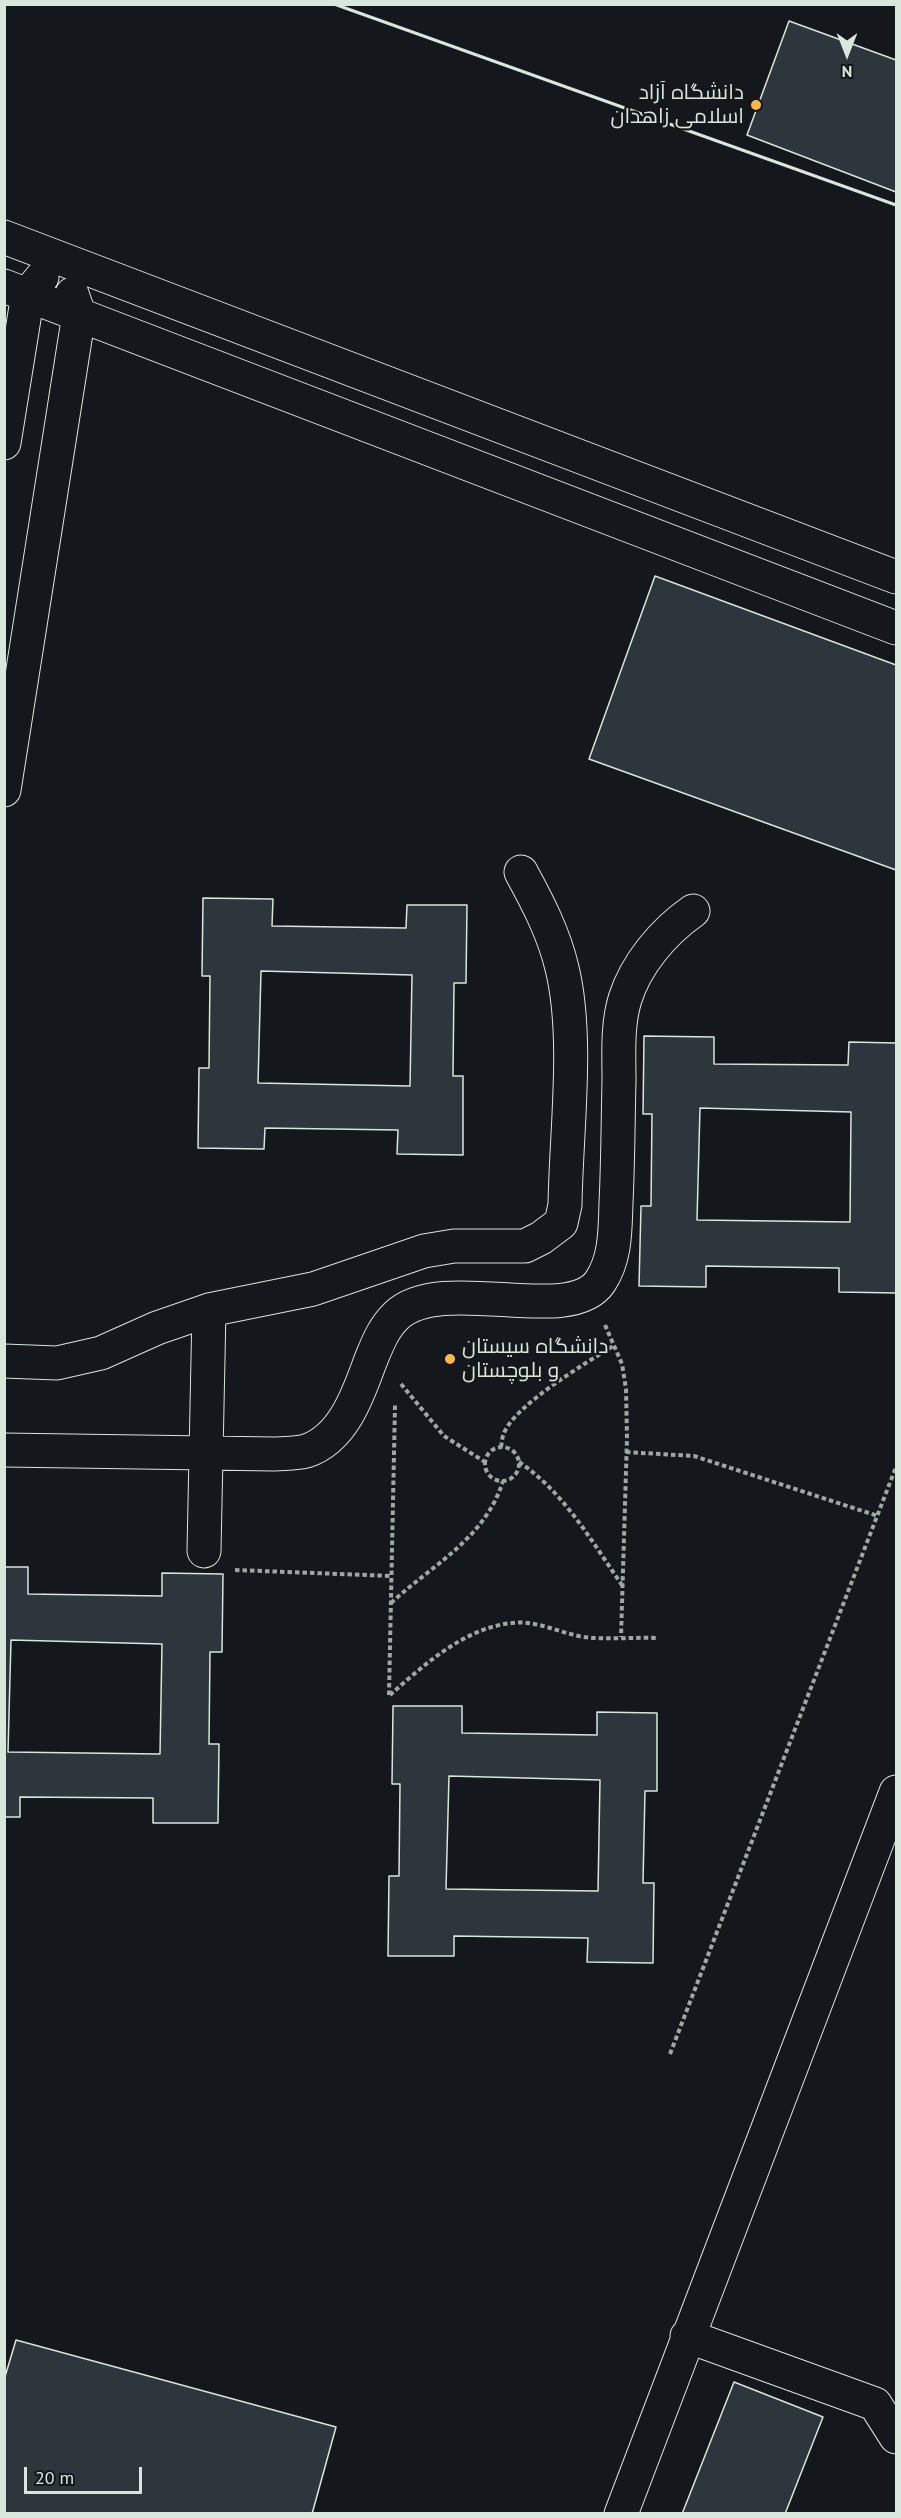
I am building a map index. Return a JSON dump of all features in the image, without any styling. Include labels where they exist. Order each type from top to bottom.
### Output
[{"type":"lane","points":[[4,237],[897,576]]},
{"type":"lane","points":[[4,442],[16,290],[58,257]]},
{"type":"lane","points":[[4,790],[79,314],[58,257]]},
{"type":"lane","points":[[16,290],[897,628]]},
{"type":"lane","points":[[4,1361],[57,1363],[101,1353],[157,1328],[209,1310],[313,1289],[423,1251],[454,1246],[525,1246],[541,1238],[561,1223],[565,1205],[570,1048],[568,1001],[562,968],[548,923],[521,872]]},
{"type":"lane","points":[[4,1450],[274,1454],[306,1450],[333,1434],[354,1404],[380,1337],[397,1315],[420,1302],[446,1298],[536,1301],[576,1299],[600,1283],[614,1253],[618,1175],[620,1035],[625,999],[645,958],[673,925],[693,911]]},
{"type":"lane","points":[[204,1551],[209,1310]]},
{"type":"lane","points":[[621,2514],[687,2336],[897,1792]]},
{"type":"lane","points":[[687,2336],[875,2404],[897,2437]]},
{"type":"path","points":[[605,1325],[622,1364],[626,1389],[621,1637]]},
{"type":"path","points":[[501,1447],[504,1433],[526,1407],[556,1383],[613,1346]]},
{"type":"path","points":[[396,1389],[396,1377],[444,1436],[485,1462]]},
{"type":"path","points":[[396,1401],[389,1695],[442,1652],[470,1636],[495,1626],[534,1623],[586,1637],[658,1638]]},
{"type":"path","points":[[501,1447],[516,1452],[519,1462],[517,1473],[509,1480],[503,1481],[497,1480],[488,1473],[485,1462],[490,1451],[501,1447]]},
{"type":"path","points":[[626,1452],[694,1456],[878,1516]]},
{"type":"path","points":[[519,1462],[549,1486],[573,1515],[623,1586]]},
{"type":"path","points":[[670,2054],[897,1467]]},
{"type":"path","points":[[391,1603],[452,1555],[472,1535],[493,1504],[503,1481]]},
{"type":"path","points":[[233,1570],[392,1576]]},
{"type":"building","points":[[789,21],[896,60],[896,192],[747,135]]},
{"type":"building","points":[[655,576],[896,665],[896,870],[589,759]]},
{"type":"building","points":[[203,898],[273,899],[272,926],[406,928],[407,905],[467,905],[466,983],[454,983],[453,1076],[463,1076],[463,1155],[397,1154],[398,1130],[265,1128],[264,1149],[198,1148],[199,1068],[209,1068],[210,976],[202,976]],"holes":[[[261,971],[412,975],[410,1086],[258,1083]]]},
{"type":"building","points":[[644,1036],[714,1037],[714,1064],[848,1065],[849,1042],[896,1043],[896,1293],[839,1292],[839,1268],[706,1266],[706,1287],[639,1286],[641,1206],[651,1206],[652,1114],[643,1114]],"holes":[[[700,1108],[851,1112],[850,1222],[697,1220]]]},
{"type":"building","points":[[4,1567],[28,1567],[28,1594],[162,1596],[162,1573],[223,1574],[222,1652],[210,1652],[209,1744],[219,1744],[218,1823],[153,1823],[153,1798],[20,1797],[20,1817],[4,1817]],"holes":[[[11,1640],[162,1644],[160,1754],[8,1752]]]},
{"type":"building","points":[[393,1706],[462,1706],[462,1733],[597,1735],[597,1712],[657,1713],[657,1791],[645,1791],[643,1883],[654,1883],[653,1963],[587,1962],[588,1938],[454,1936],[454,1956],[388,1956],[389,1876],[399,1876],[400,1784],[392,1784]],"holes":[[[449,1776],[600,1780],[598,1891],[446,1889]]]},
{"type":"building","points":[[16,2340],[336,2427],[312,2514],[4,2514],[4,2380]]},
{"type":"building","points":[[734,2382],[823,2417],[785,2514],[682,2514]]},
{"type":"wall","points":[[334,4],[896,205]]},
{"type":"place","name":"دانشگاه آزاد اسلامی زاهدان","points":[[756,105]]},
{"type":"place","name":"دانشگاه سیستان و بلوچستان","points":[[450,1359]]}]
